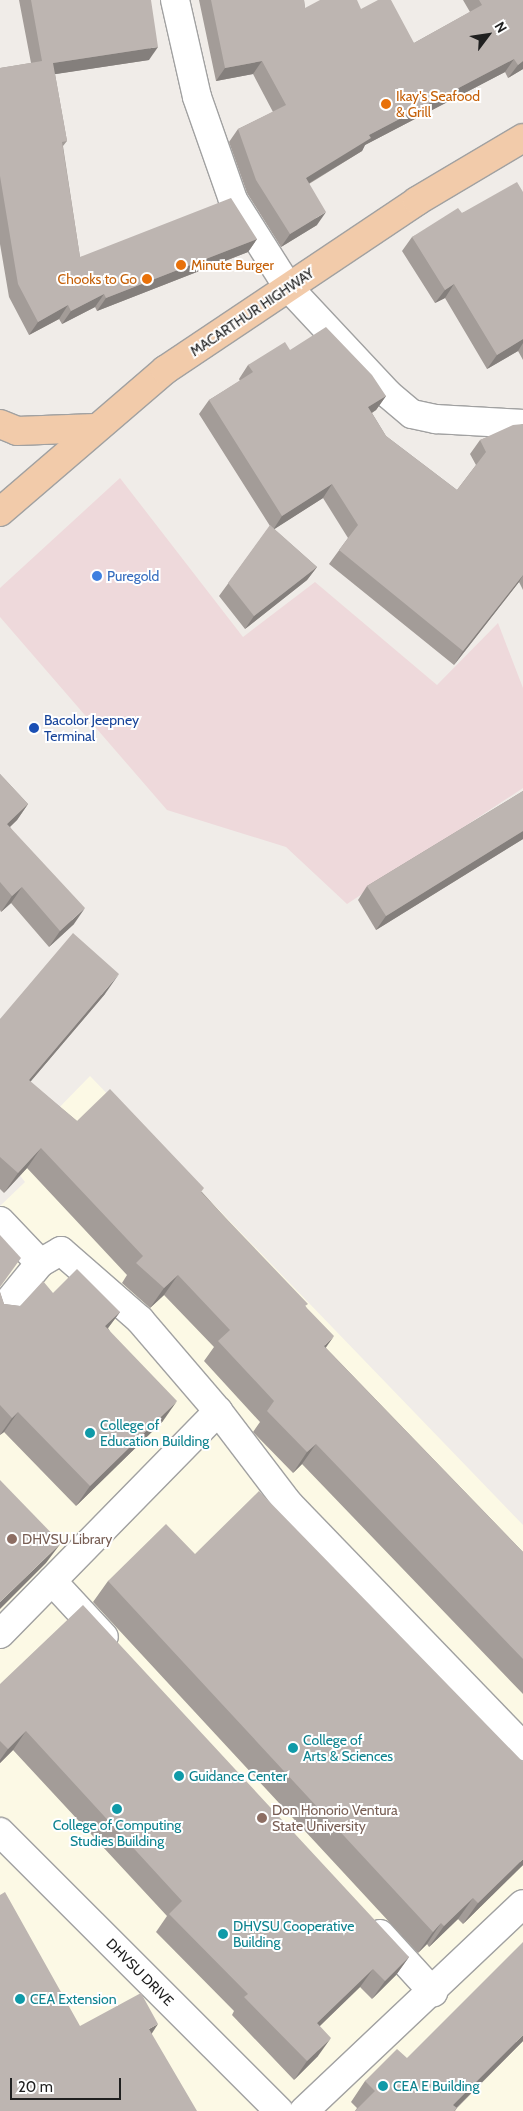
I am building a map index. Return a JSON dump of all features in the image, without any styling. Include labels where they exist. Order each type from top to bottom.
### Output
[{"type":"main road","name":"MACARTHUR HIGHWAY","points":[[0,512],[95,428],[165,370],[416,201],[523,138]]},
{"type":"main road","points":[[0,424],[17,431],[95,428]]},
{"type":"street","points":[[174,0],[196,97],[233,200],[288,287],[388,394],[412,414],[436,419],[522,426]]},
{"type":"street","points":[[0,1221],[40,1262]]},
{"type":"street","points":[[0,1312],[40,1262],[61,1251],[140,1320],[218,1411],[288,1503],[523,1746]]},
{"type":"street","points":[[0,1634],[218,1411]]},
{"type":"street","points":[[52,1581],[119,1653]]},
{"type":"street","name":"DHVSU DRIVE","points":[[0,1832],[279,2111]]},
{"type":"street","points":[[304,2111],[433,1992],[523,1904]]},
{"type":"street","points":[[360,1912],[433,1992]]},
{"type":"shaded area","points":[[120,478],[243,637],[315,582],[437,685],[498,623],[523,688],[523,788],[347,904],[286,847],[167,810],[0,617],[0,588]]},
{"type":"shaded area","name":"Don Honorio Ventura State University","points":[[90,1076],[523,1525],[523,2111],[0,2111],[0,1206],[25,1182],[8,1160]]},
{"type":"building","points":[[31,0],[151,0],[158,47],[53,63],[67,141],[62,142],[80,257],[231,198],[257,239],[106,298],[104,294],[71,311],[68,305],[38,322],[18,284],[0,176],[0,68],[42,61]]},
{"type":"building","points":[[211,0],[304,0],[305,8],[320,0],[357,0],[361,9],[378,0],[391,0],[414,43],[482,5],[479,0],[523,0],[523,61],[518,65],[514,59],[369,135],[371,138],[306,178],[326,212],[290,234],[256,180],[238,129],[286,105],[262,61],[225,68]]},
{"type":"building","points":[[517,182],[523,192],[523,339],[497,355],[454,284],[445,290],[412,237],[458,208],[462,213]]},
{"type":"building","points":[[326,327],[372,375],[386,396],[368,407],[386,436],[457,490],[486,452],[480,440],[513,425],[523,424],[523,575],[463,651],[339,550],[358,525],[332,484],[282,516],[209,400],[253,372],[248,365],[285,342],[290,350]]},
{"type":"building","points":[[270,525],[317,567],[254,616],[228,583]]},
{"type":"building","points":[[0,774],[28,804],[7,824],[85,908],[60,931],[22,887],[12,896],[0,882]]},
{"type":"building","points":[[523,791],[523,831],[386,916],[367,886]]},
{"type":"building","points":[[73,933],[119,974],[29,1080],[77,1121],[110,1089],[204,1188],[201,1192],[308,1304],[305,1306],[334,1336],[324,1346],[523,1552],[523,1659],[316,1444],[307,1452],[267,1411],[274,1401],[218,1341],[230,1330],[178,1275],[164,1288],[136,1263],[143,1256],[41,1148],[18,1173],[0,1157],[0,1019]]},
{"type":"building","points":[[0,1235],[21,1258],[0,1287]]},
{"type":"building","points":[[77,1269],[120,1312],[105,1326],[177,1401],[90,1486],[18,1412],[12,1418],[0,1405],[0,1292],[4,1304],[20,1306],[43,1281],[53,1293]]},
{"type":"building","points":[[0,1480],[61,1543],[0,1602]]},
{"type":"building","points":[[259,1491],[523,1762],[523,1859],[478,1903],[473,1898],[444,1926],[441,1923],[433,1932],[108,1581],[166,1524],[195,1554]]},
{"type":"building","points":[[83,1605],[409,1957],[385,1981],[373,1969],[317,2023],[331,2038],[307,2061],[244,1997],[248,1994],[169,1914],[182,1901],[26,1731],[8,1749],[0,1741],[0,1684]]},
{"type":"building","points":[[5,1892],[80,2026],[141,1993],[158,2024],[149,2029],[197,2111],[0,2111],[0,1895]]},
{"type":"building","points":[[523,1942],[523,2035],[453,2105],[457,2108],[454,2111],[355,2111],[375,2091],[365,2081],[397,2049],[407,2058]]},
{"type":"place","name":"Ikay's Seafood & Grill","points":[[386,104]]},
{"type":"place","name":"Minute Burger","points":[[181,265]]},
{"type":"place","name":"Chooks to Go","points":[[147,279]]},
{"type":"place","name":"Puregold","points":[[97,576]]},
{"type":"place","name":"Bacolor Jeepney Terminal","points":[[34,728]]},
{"type":"place","name":"College of Education Building","points":[[90,1433]]},
{"type":"place","name":"DHVSU Library","points":[[12,1539]]},
{"type":"place","name":"College of Arts & Sciences","points":[[293,1748]]},
{"type":"place","name":"Guidance Center","points":[[179,1776]]},
{"type":"place","name":"College of Computing Studies Building","points":[[117,1809]]},
{"type":"place","name":"Don Honorio Ventura State University","points":[[262,1818]]},
{"type":"place","name":"DHVSU Cooperative Building","points":[[223,1934]]},
{"type":"place","name":"CEA Extension","points":[[20,1999]]},
{"type":"place","name":"CEA E Building","points":[[383,2086]]}]
